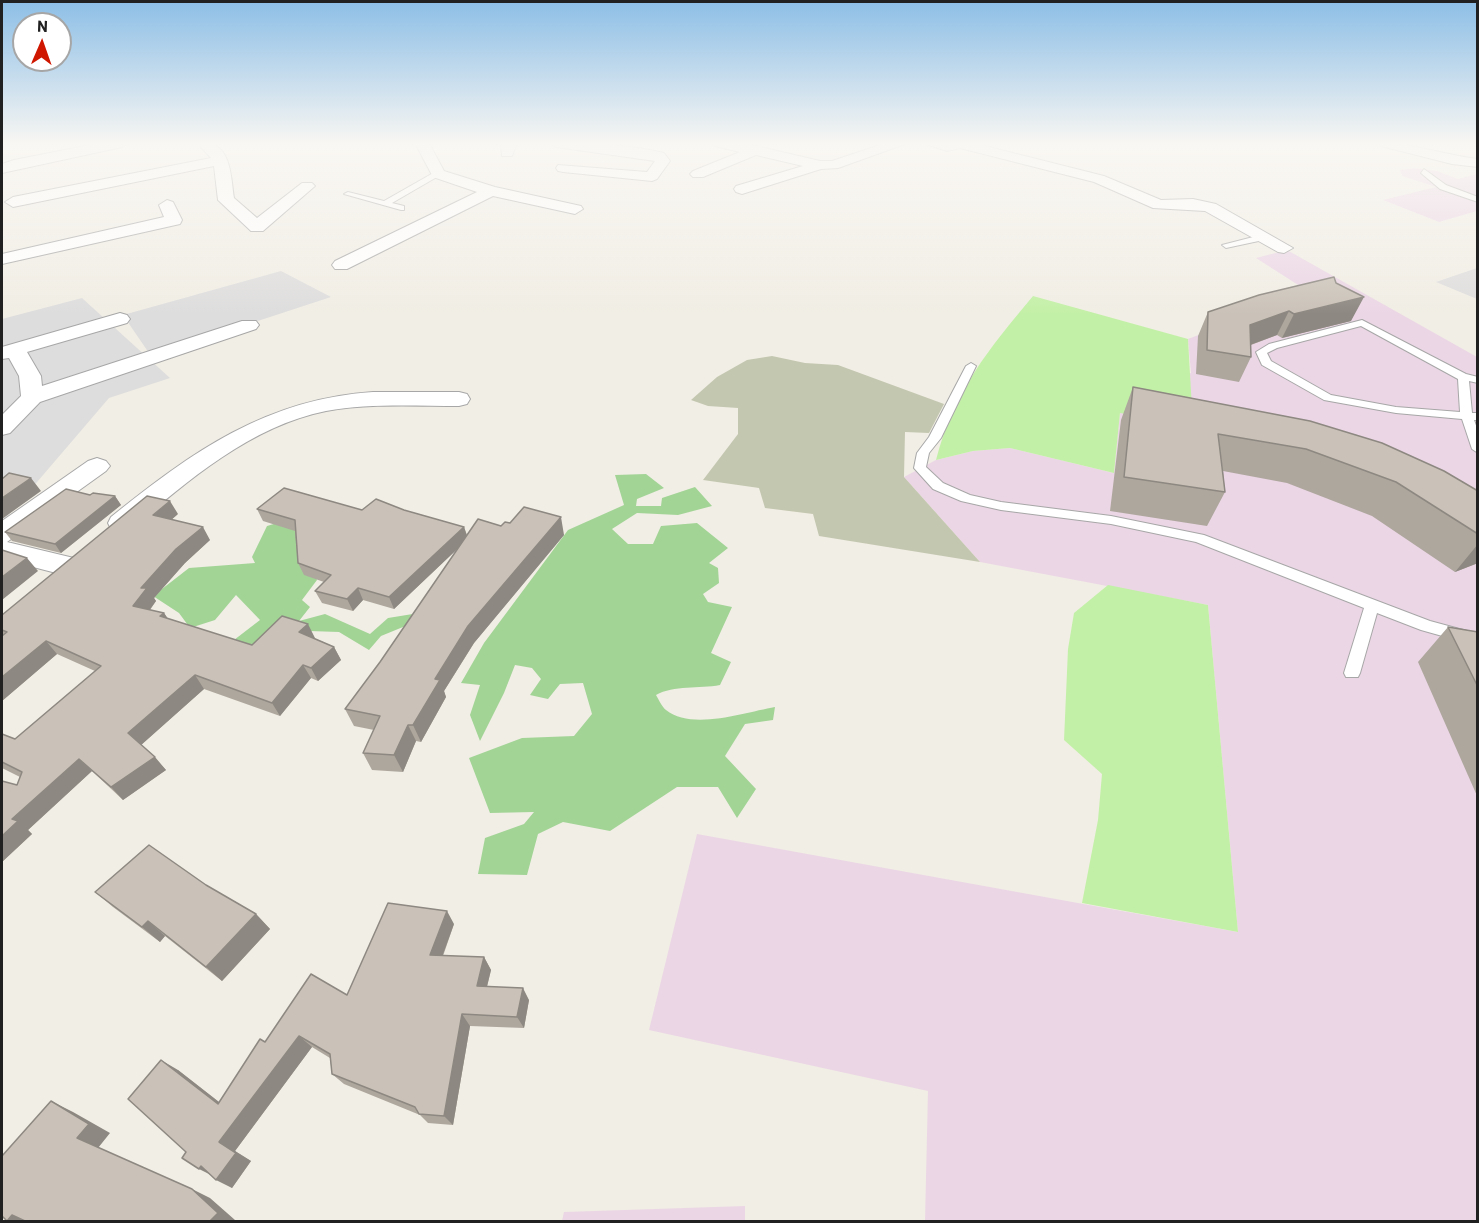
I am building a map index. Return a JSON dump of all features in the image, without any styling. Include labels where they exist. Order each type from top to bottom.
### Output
[{"type":"street","points":[[7,207],[39,200]]},
{"type":"street","points":[[226,200],[257,227],[290,200]]},
{"type":"street","points":[[339,265],[472,200]]},
{"type":"street","points":[[533,200],[575,209]]},
{"type":"street","points":[[1148,200],[1159,205],[1201,205],[1284,248]]},
{"type":"street","points":[[2,259],[174,220],[167,205]]},
{"type":"street","points":[[32,397],[30,376],[8,351],[120,319]]},
{"type":"street","points":[[2,428],[32,397],[249,325]]},
{"type":"street","points":[[43,586],[183,471],[284,417],[341,402],[459,399]]},
{"type":"street","points":[[2,534],[97,466]]},
{"type":"street","points":[[2,550],[86,552]]},
{"type":"lane","points":[[370,200],[400,208]]},
{"type":"lane","points":[[385,204],[392,200]]},
{"type":"lane","points":[[1226,245],[1265,237]]},
{"type":"lane","points":[[1472,416],[1396,410],[1328,398],[1266,363],[1261,352],[1273,346],[1362,323],[1464,377],[1478,380]]},
{"type":"lane","points":[[971,366],[935,438],[923,453],[920,468],[938,486],[966,498],[1001,506],[1111,520],[1199,538],[1426,626],[1478,640]]},
{"type":"lane","points":[[1464,377],[1478,449]]},
{"type":"lane","points":[[1352,673],[1372,604]]},
{"type":"shaded area","points":[[1383,200],[1477,200],[1477,211],[1439,222]]},
{"type":"shaded area","points":[[1287,250],[1477,357],[1477,1221],[925,1221],[928,1091],[649,1030],[697,834],[1238,932],[1208,605],[980,562],[904,477],[936,460],[973,451],[1010,448],[1114,473],[1120,413],[1191,373],[1188,339],[1243,318],[1320,299],[1256,258]]},
{"type":"shaded area","points":[[1477,268],[1477,299],[1436,282]]},
{"type":"shaded area","points":[[281,271],[331,297],[151,356],[123,315]]},
{"type":"shaded area","points":[[82,298],[170,378],[109,398],[2,523],[2,319]]},
{"type":"shaded area","points":[[772,356],[805,363],[838,365],[944,404],[929,433],[905,432],[904,477],[980,562],[819,536],[813,514],[765,508],[759,488],[703,480],[738,434],[738,408],[708,406],[691,400],[717,377],[747,360]]},
{"type":"shaded area","points":[[745,1206],[745,1221],[562,1221],[564,1212]]},
{"type":"green space","points":[[1033,296],[1188,339],[1193,426],[1120,413],[1114,473],[1010,448],[973,451],[936,460],[952,413],[974,372]]},
{"type":"green space","points":[[646,474],[664,488],[637,499],[636,506],[661,506],[662,498],[695,487],[712,506],[678,515],[637,513],[612,529],[628,544],[653,544],[661,526],[697,523],[728,548],[709,563],[718,568],[719,583],[703,594],[708,602],[732,607],[711,653],[731,662],[720,685],[679,688],[656,695],[666,710],[690,719],[704,720],[735,716],[775,707],[773,720],[745,724],[725,756],[756,789],[737,818],[718,787],[677,787],[610,831],[563,822],[538,834],[527,875],[478,874],[485,838],[524,824],[534,812],[490,813],[469,758],[522,738],[574,736],[592,714],[583,683],[560,684],[548,699],[530,695],[541,679],[532,668],[515,665],[480,741],[470,715],[480,685],[461,683],[484,643],[568,530],[624,505],[615,475]]},
{"type":"green space","points":[[277,523],[295,529],[317,580],[302,600],[310,607],[299,621],[325,614],[370,634],[388,618],[419,613],[425,618],[381,636],[369,650],[339,632],[309,631],[251,652],[234,640],[260,620],[236,595],[215,620],[190,628],[179,613],[153,596],[189,568],[255,563],[252,557],[267,526]]},
{"type":"green space","points":[[1108,585],[1208,605],[1238,932],[1082,903],[1098,820],[1102,774],[1064,740],[1068,649],[1074,613]]},
{"type":"building","points":[[1334,277],[1336,283],[1364,297],[1294,314],[1289,311],[1250,325],[1251,357],[1207,350],[1208,312],[1259,295]]},
{"type":"building","points":[[1133,387],[1310,421],[1382,443],[1444,471],[1478,491],[1478,534],[1396,482],[1306,449],[1218,434],[1225,492],[1124,477]]},
{"type":"building","points":[[9,473],[31,478],[2,498],[2,479]]},
{"type":"building","points":[[284,488],[362,510],[376,499],[404,510],[464,527],[389,597],[358,588],[347,599],[315,591],[331,575],[298,563],[295,520],[257,509]]},
{"type":"building","points":[[66,489],[90,495],[93,493],[115,496],[55,544],[5,532]]},
{"type":"building","points":[[147,496],[170,501],[153,515],[203,527],[176,549],[141,588],[147,588],[133,606],[164,613],[160,616],[252,645],[282,616],[308,624],[299,632],[334,647],[311,668],[303,665],[272,703],[195,675],[128,733],[155,757],[111,787],[79,759],[12,819],[18,821],[2,836],[2,781],[17,785],[22,772],[2,762],[2,734],[15,739],[101,666],[46,641],[2,677],[2,636],[7,632],[2,630],[2,615]]},
{"type":"building","points":[[524,507],[561,517],[468,626],[435,679],[440,680],[413,725],[408,725],[394,755],[363,753],[380,716],[345,709],[478,519],[501,526],[505,522],[510,523]]},
{"type":"building","points":[[2,550],[27,558],[2,577]]},
{"type":"building","points":[[1448,627],[1478,632],[1478,687]]},
{"type":"building","points":[[149,845],[206,885],[256,914],[206,967],[148,921],[142,927],[95,892]]},
{"type":"building","points":[[388,903],[447,911],[430,955],[484,957],[477,986],[523,988],[517,1017],[462,1014],[444,1116],[419,1114],[415,1107],[332,1074],[330,1054],[299,1036],[219,1142],[236,1153],[216,1180],[201,1166],[199,1169],[182,1158],[186,1152],[128,1099],[161,1060],[218,1104],[260,1039],[265,1042],[311,974],[347,995]]},
{"type":"building","points":[[51,1101],[89,1124],[77,1138],[192,1189],[218,1213],[210,1221],[25,1221],[12,1215],[7,1221],[2,1216],[2,1156]]}]
